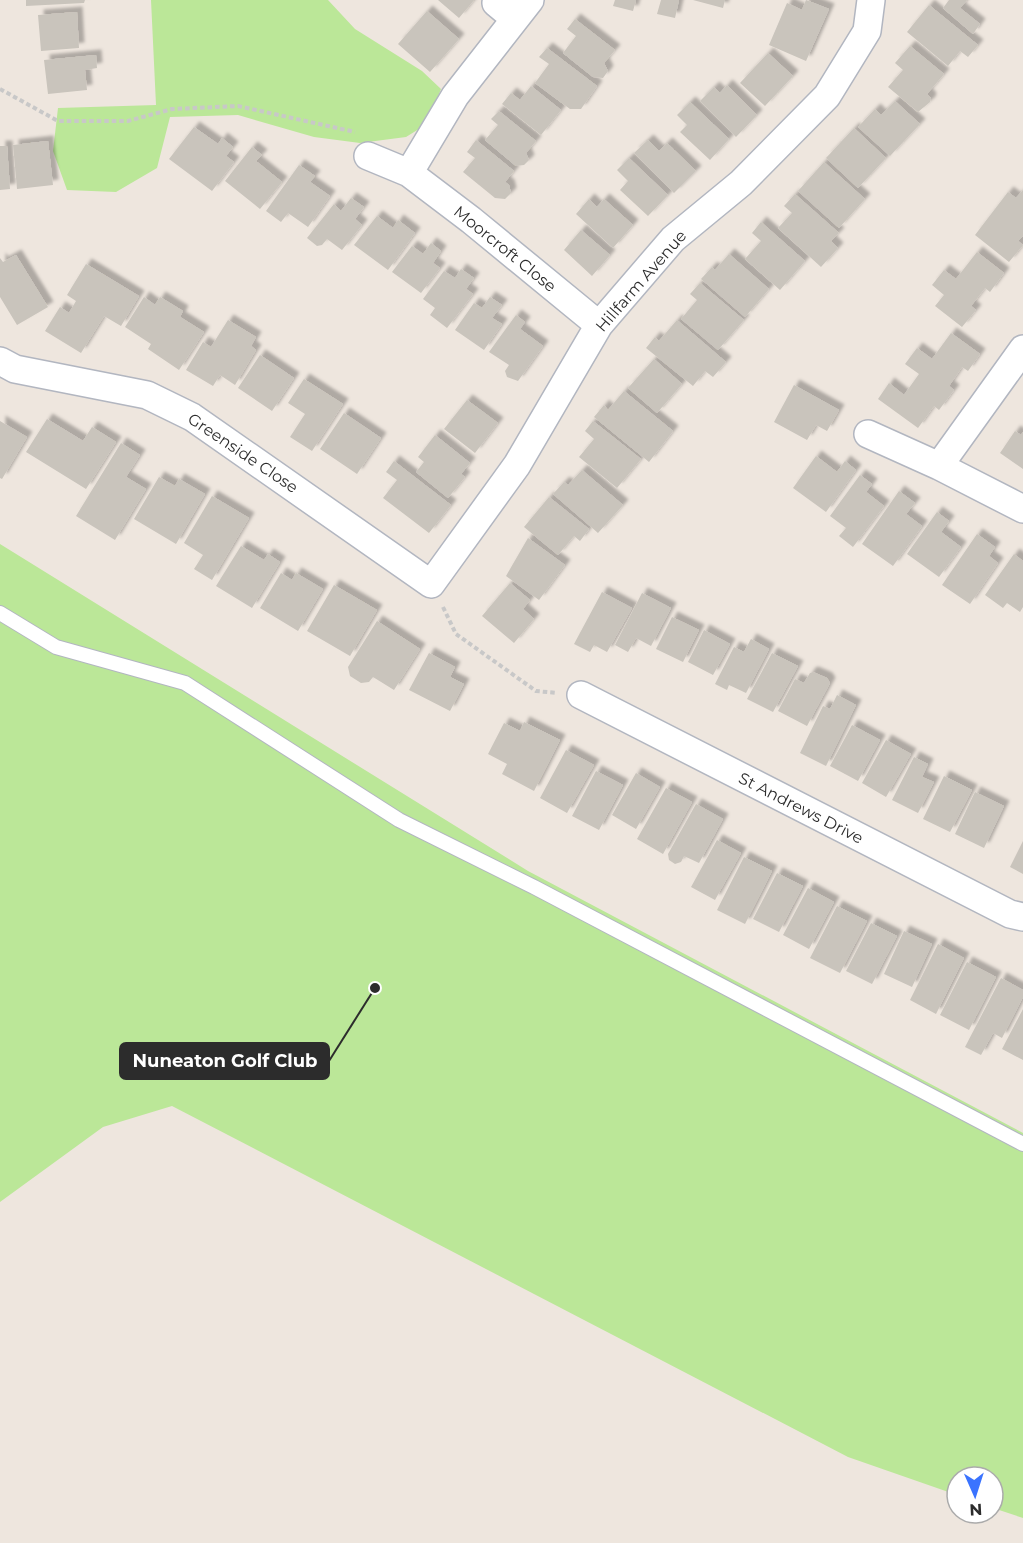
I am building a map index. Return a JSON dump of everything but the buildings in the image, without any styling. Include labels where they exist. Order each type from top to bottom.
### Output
[{"type":"street","name":"Hillfarm Avenue","points":[[431,584],[517,465],[599,325],[673,239],[741,183],[827,96],[867,31],[871,0]]},
{"type":"street","points":[[409,174],[455,96],[513,7]]},
{"type":"street","name":"Moorcroft Close","points":[[368,156],[409,174],[471,220],[599,325]]},
{"type":"street","points":[[939,466],[1023,349]]},
{"type":"street","name":"Greenside Close","points":[[0,361],[15,369],[147,395],[192,417],[431,584]]},
{"type":"street","points":[[868,434],[939,466],[1023,509]]},
{"type":"street","name":"St Andrews Drive","points":[[581,695],[1010,914],[1023,916]]},
{"type":"lane","points":[[0,613],[56,647],[185,683],[399,820],[534,887],[1023,1144]]},
{"type":"path","points":[[0,89],[58,121],[71,122],[128,121],[172,109],[238,106],[368,135],[368,156]]},
{"type":"path","points":[[431,584],[456,634],[536,691],[581,695]]},
{"type":"green space","points":[[151,0],[328,0],[355,29],[422,71],[441,89],[427,124],[406,137],[360,143],[314,137],[238,115],[170,117],[157,168],[116,192],[67,190],[53,151],[58,108],[156,105]]},
{"type":"green space","points":[[0,544],[528,871],[1023,1133],[1023,1518],[1005,1512],[1005,1465],[945,1465],[945,1491],[848,1457],[172,1106],[103,1127],[0,1202]]},
{"type":"place","name":"Nuneaton Golf Club","points":[[375,988]]}]
